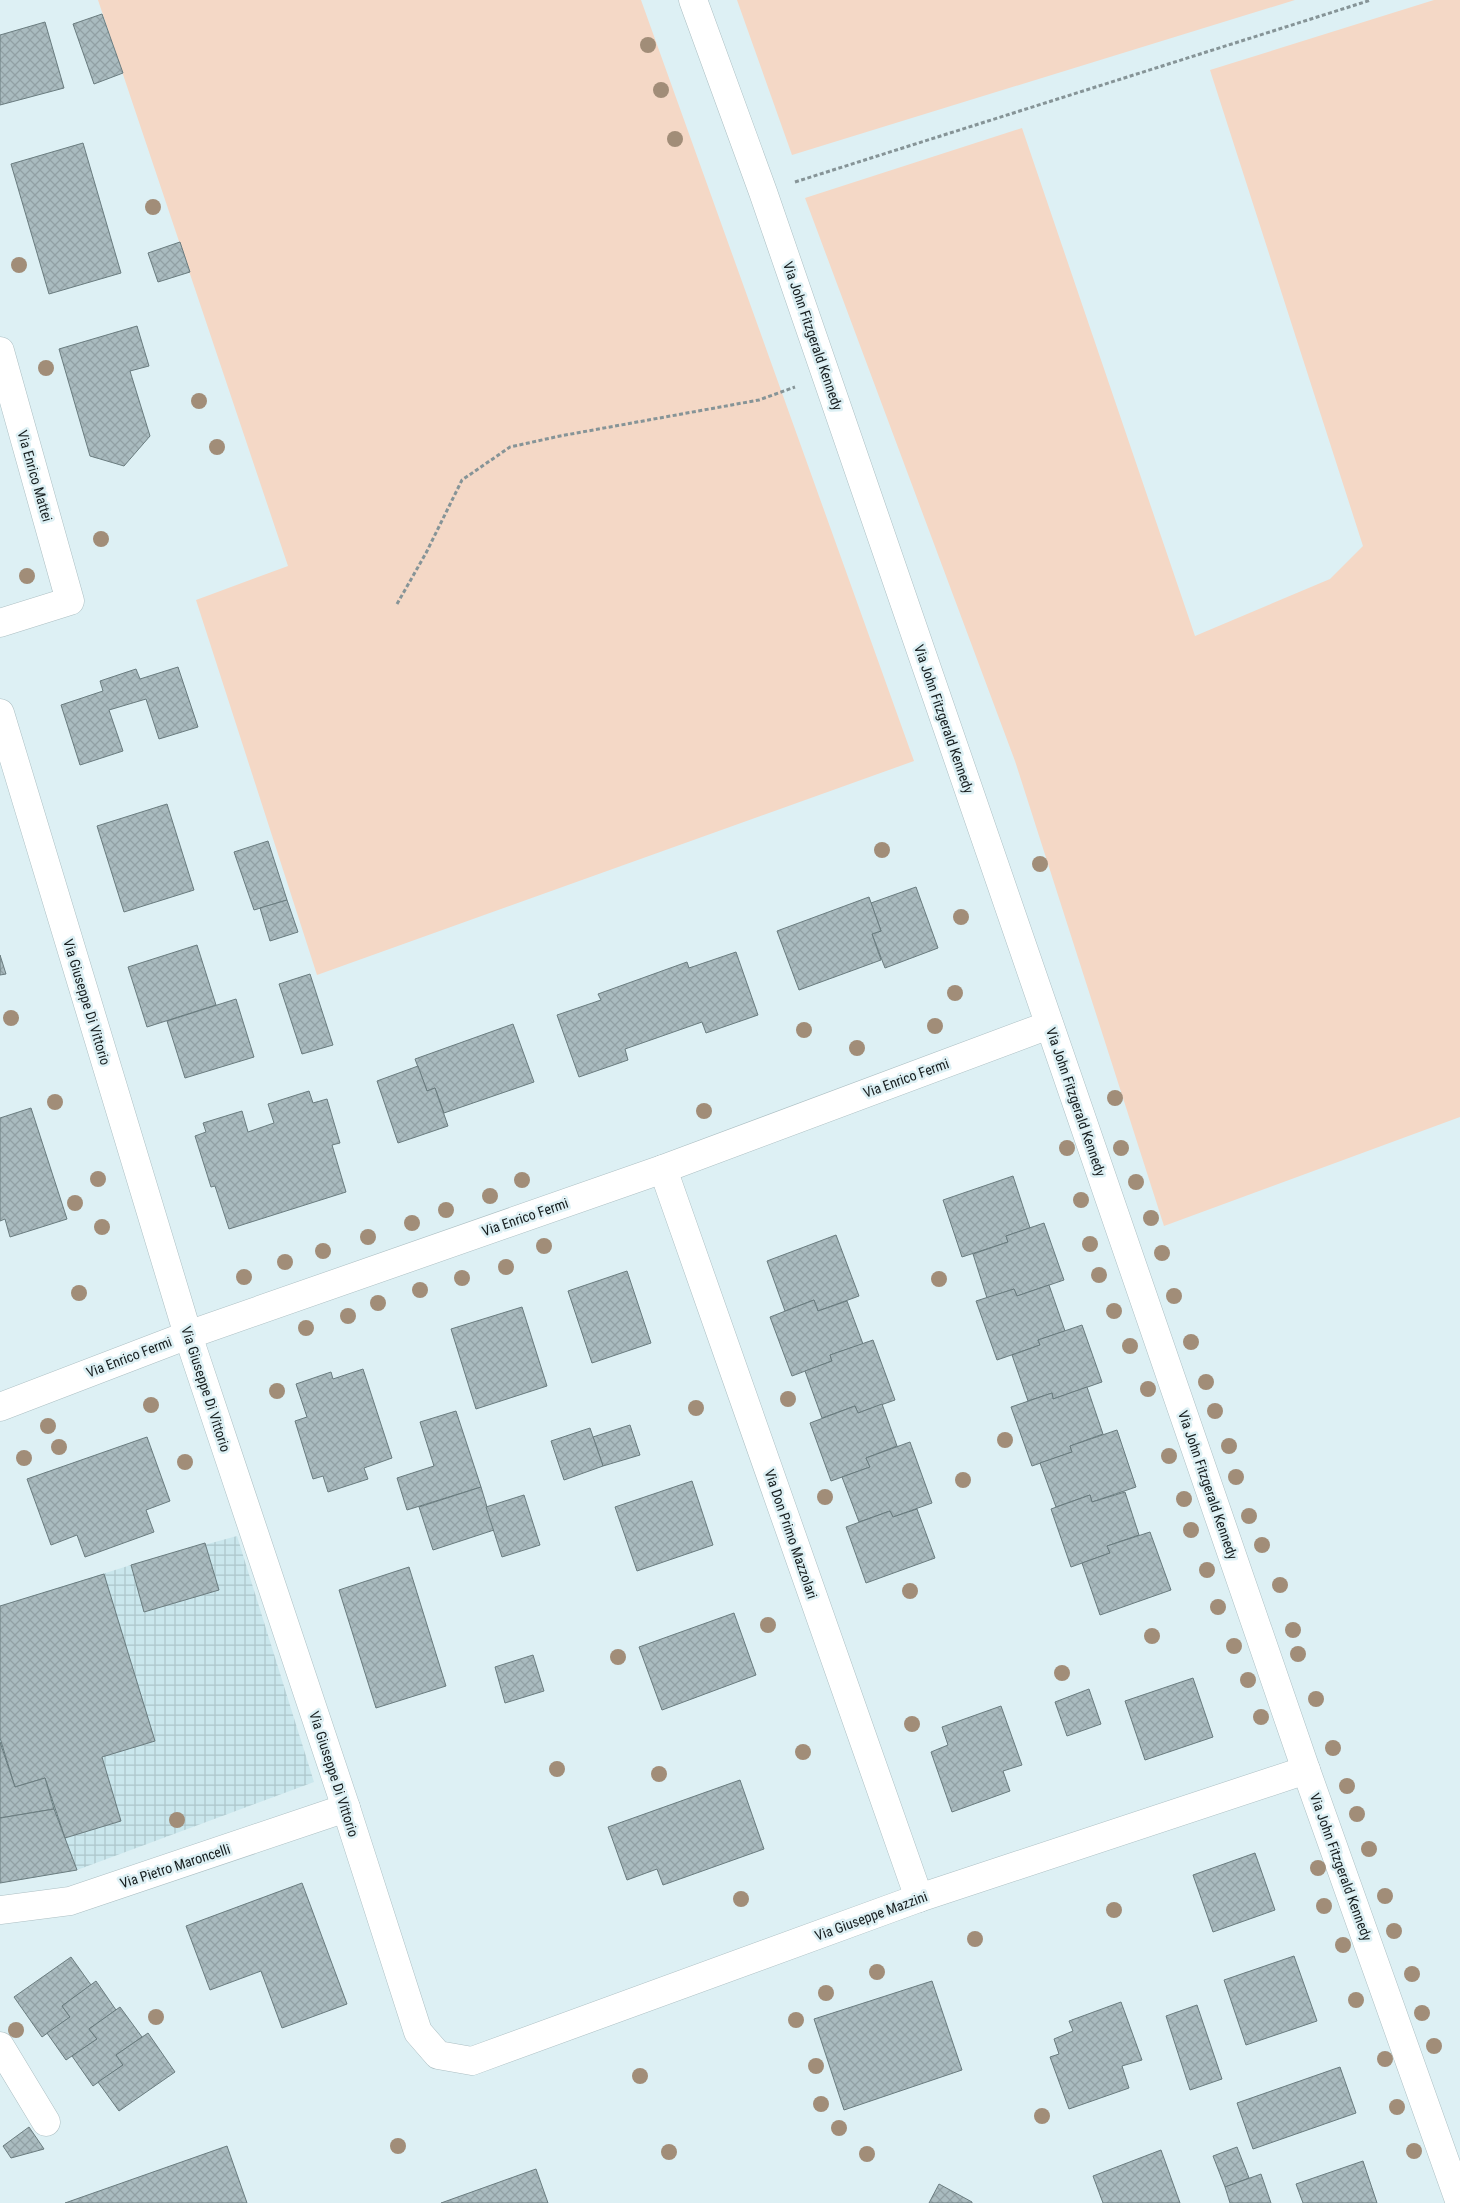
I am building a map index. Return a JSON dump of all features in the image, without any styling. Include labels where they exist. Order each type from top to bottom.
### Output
[{"type":"street","name":"Via John Fitzgerald Kennedy","points":[[693,0],[763,192],[1306,1770],[1460,2203]]},
{"type":"street","name":"Via Enrico Mattei","points":[[0,351],[70,601],[0,623]]},
{"type":"street","name":"Via Giuseppe Di Vittorio","points":[[0,713],[188,1335],[346,1808],[418,2032],[438,2055]]},
{"type":"street","name":"Via Enrico Fermi","points":[[0,1407],[188,1335],[662,1169],[1049,1025]]},
{"type":"street","name":"Via Don Primo Mazzolari","points":[[662,1169],[919,1898]]},
{"type":"street","name":"Via Giuseppe Mazzini","points":[[438,2055],[472,2061],[919,1898],[1306,1770]]},
{"type":"street","name":"Via Pietro Maroncelli","points":[[0,1910],[70,1901],[346,1808]]},
{"type":"street","points":[[0,2046],[46,2122]]},
{"type":"path","points":[[763,192],[1371,0]]},
{"type":"path","points":[[397,604],[426,554],[462,480],[510,448],[560,436],[759,400],[827,377]]},
{"type":"shaded area","points":[[98,0],[641,0],[914,761],[317,975],[196,600],[288,566]]},
{"type":"shaded area","points":[[737,0],[1295,0],[792,155]]},
{"type":"shaded area","points":[[1434,0],[1460,0],[1460,1117],[1164,1226],[1015,761],[805,198],[1022,128],[1195,636],[1330,579],[1363,546],[1210,70]]},
{"type":"shaded area","points":[[237,1536],[314,1782],[77,1870],[0,1883],[0,1606],[131,1565]]},
{"type":"building","points":[[102,14],[123,73],[94,84],[73,24]]},
{"type":"building","points":[[45,22],[64,88],[0,105],[0,35]]},
{"type":"building","points":[[83,143],[121,273],[49,294],[11,164]]},
{"type":"building","points":[[180,242],[190,272],[158,282],[148,253]]},
{"type":"building","points":[[137,326],[149,366],[130,371],[150,436],[124,466],[90,456],[59,349]]},
{"type":"building","points":[[178,667],[198,727],[159,739],[146,699],[109,710],[123,751],[80,765],[61,705],[103,691],[100,681],[136,669],[140,679]]},
{"type":"building","points":[[167,804],[194,890],[124,912],[97,826]]},
{"type":"building","points":[[268,841],[287,900],[254,910],[234,852]]},
{"type":"building","points":[[916,887],[938,948],[885,968],[872,934],[881,931],[871,903]]},
{"type":"building","points":[[869,897],[881,931],[872,934],[881,960],[799,990],[777,931]]},
{"type":"building","points":[[287,900],[298,932],[270,941],[260,908]]},
{"type":"building","points":[[197,945],[216,1005],[147,1027],[128,967]]},
{"type":"building","points":[[736,952],[758,1015],[706,1033],[702,1022],[625,1049],[628,1060],[579,1077],[557,1015],[601,1000],[598,994],[687,962],[689,968]]},
{"type":"building","points":[[0,955],[6,974],[0,975]]},
{"type":"building","points":[[310,974],[333,1045],[302,1054],[279,984]]},
{"type":"building","points":[[236,999],[254,1057],[185,1078],[167,1021]]},
{"type":"building","points":[[513,1024],[534,1082],[444,1113],[435,1088],[427,1091],[415,1059]]},
{"type":"building","points":[[418,1066],[427,1091],[435,1088],[448,1126],[398,1143],[377,1081]]},
{"type":"building","points":[[309,1091],[313,1103],[327,1099],[340,1143],[332,1145],[346,1192],[229,1229],[215,1186],[211,1187],[195,1136],[206,1132],[203,1123],[242,1111],[248,1132],[274,1123],[268,1104]]},
{"type":"building","points":[[31,1108],[67,1219],[10,1237],[5,1219],[0,1221],[0,1118]]},
{"type":"building","points":[[1013,1176],[1030,1228],[1006,1236],[1008,1242],[962,1257],[943,1200]]},
{"type":"building","points":[[1044,1223],[1064,1280],[1017,1296],[1014,1289],[987,1298],[973,1254],[1008,1242],[1006,1236]]},
{"type":"building","points":[[836,1235],[859,1296],[818,1311],[814,1300],[785,1311],[767,1261]]},
{"type":"building","points":[[627,1271],[651,1343],[592,1363],[568,1291]]},
{"type":"building","points":[[1049,1285],[1065,1331],[1038,1340],[1040,1345],[997,1360],[976,1301],[1014,1289],[1017,1296]]},
{"type":"building","points":[[814,1300],[818,1311],[847,1301],[863,1344],[830,1355],[832,1361],[792,1376],[770,1317]]},
{"type":"building","points":[[522,1307],[547,1386],[476,1409],[451,1329]]},
{"type":"building","points":[[1082,1325],[1102,1382],[1053,1399],[1052,1393],[1028,1401],[1012,1355],[1040,1345],[1038,1340]]},
{"type":"building","points":[[873,1340],[895,1400],[858,1413],[855,1406],[822,1418],[805,1371],[832,1361],[830,1355]]},
{"type":"building","points":[[363,1369],[392,1458],[364,1468],[368,1479],[328,1492],[323,1476],[313,1479],[295,1421],[307,1417],[296,1384],[331,1372],[333,1379]]},
{"type":"building","points":[[1087,1387],[1103,1434],[1070,1446],[1072,1452],[1032,1466],[1011,1407],[1052,1393],[1053,1399]]},
{"type":"building","points":[[882,1404],[897,1446],[866,1458],[870,1467],[831,1481],[810,1423],[855,1406],[858,1413]]},
{"type":"building","points":[[456,1411],[481,1487],[407,1510],[397,1478],[434,1466],[420,1422]]},
{"type":"building","points":[[630,1425],[640,1455],[603,1466],[593,1437]]},
{"type":"building","points":[[590,1428],[603,1466],[564,1480],[551,1441]]},
{"type":"building","points":[[1117,1430],[1136,1487],[1092,1502],[1090,1495],[1056,1507],[1040,1463],[1072,1452],[1070,1446]]},
{"type":"building","points":[[147,1437],[170,1501],[146,1510],[154,1532],[85,1557],[77,1535],[51,1545],[27,1479]]},
{"type":"building","points":[[910,1442],[932,1503],[893,1517],[890,1511],[859,1522],[842,1477],[870,1467],[866,1458]]},
{"type":"building","points":[[692,1481],[713,1545],[637,1571],[615,1507]]},
{"type":"building","points":[[481,1487],[494,1530],[433,1550],[419,1507]]},
{"type":"building","points":[[1125,1492],[1139,1535],[1107,1546],[1110,1553],[1071,1567],[1051,1509],[1090,1495],[1092,1502]]},
{"type":"building","points":[[524,1495],[540,1545],[502,1557],[486,1507]]},
{"type":"building","points":[[917,1509],[935,1558],[866,1583],[846,1527],[890,1511],[893,1517]]},
{"type":"building","points":[[1150,1532],[1171,1590],[1100,1615],[1082,1563],[1110,1553],[1107,1546]]},
{"type":"building","points":[[205,1543],[219,1590],[144,1612],[131,1565]]},
{"type":"building","points":[[409,1567],[446,1686],[376,1708],[339,1590]]},
{"type":"building","points":[[104,1574],[155,1741],[102,1757],[121,1821],[65,1838],[45,1778],[15,1787],[0,1738],[0,1606]]},
{"type":"building","points":[[734,1613],[756,1675],[662,1710],[639,1647]]},
{"type":"building","points":[[533,1655],[544,1691],[505,1703],[495,1667]]},
{"type":"building","points":[[1193,1678],[1213,1737],[1145,1760],[1125,1701]]},
{"type":"building","points":[[1089,1689],[1101,1724],[1067,1736],[1055,1702]]},
{"type":"building","points":[[1001,1706],[1022,1765],[1003,1771],[1010,1791],[952,1812],[931,1752],[948,1745],[942,1727]]},
{"type":"building","points":[[0,1742],[15,1787],[45,1778],[54,1809],[0,1818]]},
{"type":"building","points":[[740,1780],[764,1849],[663,1885],[657,1869],[627,1880],[608,1827]]},
{"type":"building","points":[[54,1809],[77,1870],[0,1883],[0,1818]]},
{"type":"building","points":[[1255,1853],[1275,1910],[1213,1932],[1193,1875]]},
{"type":"building","points":[[302,1883],[347,2004],[282,2028],[261,1971],[210,1990],[186,1926]]},
{"type":"building","points":[[1294,1956],[1317,2021],[1246,2045],[1224,1980]]},
{"type":"building","points":[[71,1957],[91,1985],[62,2006],[70,2017],[42,2037],[14,1997]]},
{"type":"building","points":[[96,1981],[116,2010],[89,2029],[97,2039],[66,2060],[47,2033],[70,2017],[62,2006]]},
{"type":"building","points":[[932,1981],[962,2070],[844,2110],[814,2019]]},
{"type":"building","points":[[1121,2002],[1142,2060],[1122,2066],[1129,2088],[1069,2109],[1050,2057],[1059,2054],[1054,2039],[1073,2031],[1069,2021]]},
{"type":"building","points":[[1197,2005],[1222,2079],[1190,2090],[1166,2016]]},
{"type":"building","points":[[120,2007],[142,2037],[116,2055],[123,2065],[93,2086],[72,2056],[97,2039],[89,2029]]},
{"type":"building","points":[[148,2033],[175,2072],[119,2111],[98,2082],[123,2065],[116,2055]]},
{"type":"building","points":[[1340,2067],[1356,2113],[1253,2149],[1237,2103]]},
{"type":"building","points":[[29,2127],[44,2149],[11,2158],[3,2146]]},
{"type":"building","points":[[227,2146],[247,2203],[65,2203]]},
{"type":"building","points":[[1237,2147],[1249,2178],[1225,2187],[1213,2156]]},
{"type":"building","points":[[1161,2150],[1180,2203],[1103,2203],[1093,2176]]},
{"type":"building","points":[[1363,2161],[1377,2203],[1303,2203],[1296,2184]]},
{"type":"building","points":[[536,2169],[548,2203],[441,2203]]},
{"type":"building","points":[[1261,2174],[1271,2203],[1230,2203],[1225,2187]]},
{"type":"building","points":[[939,2184],[972,2202],[972,2203],[929,2203]]}]
